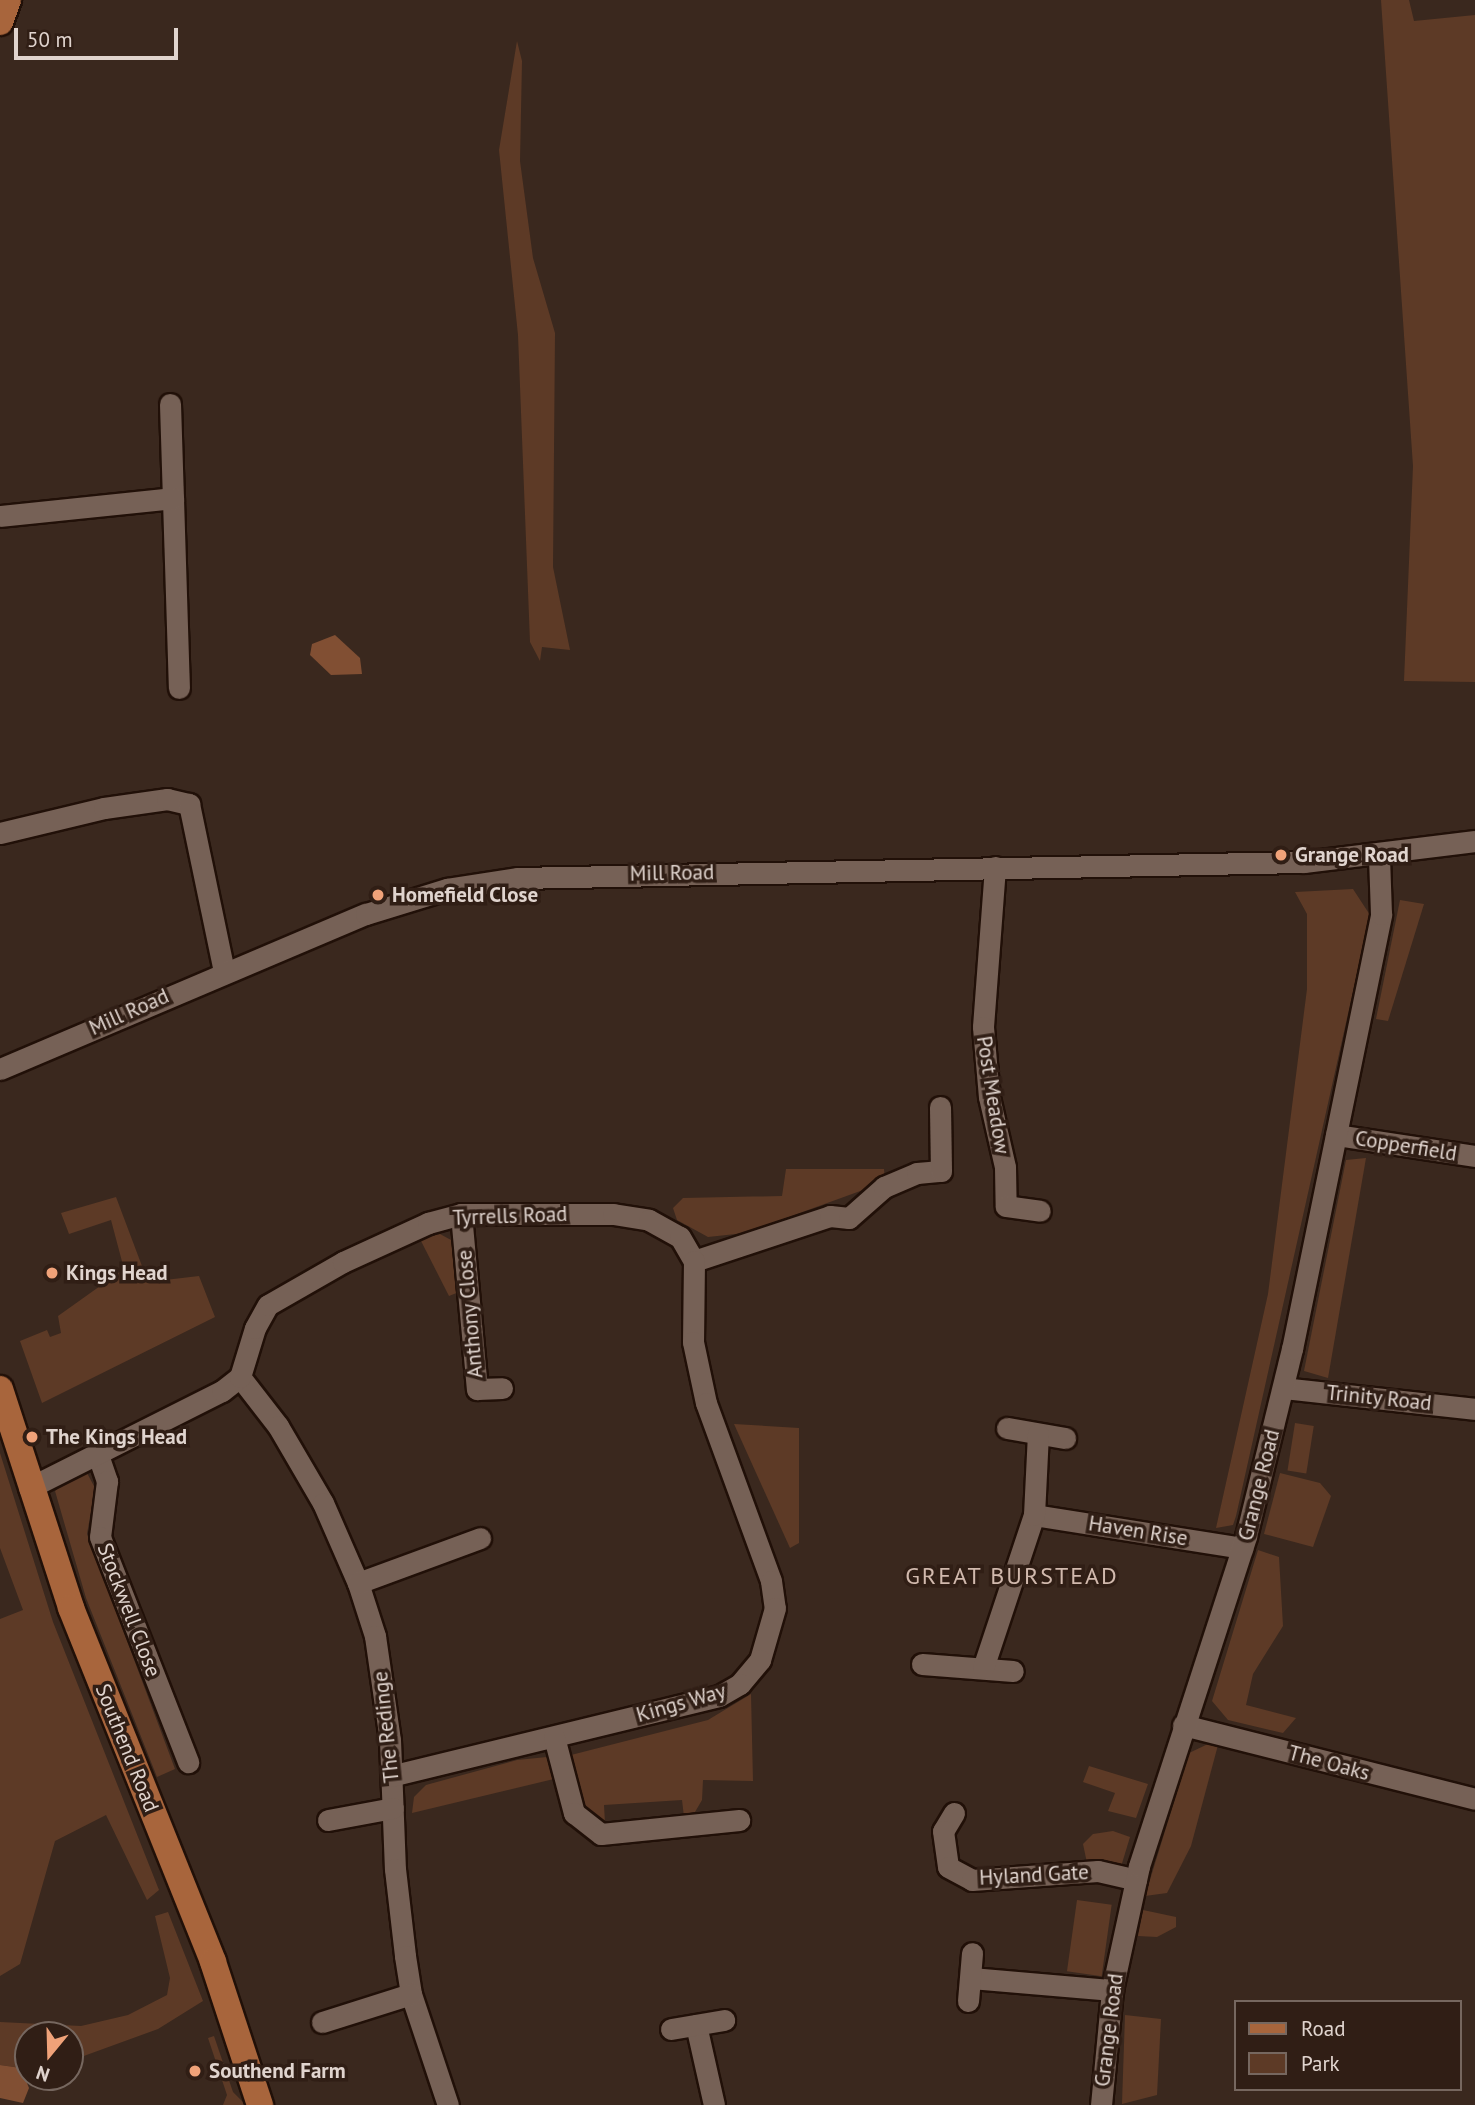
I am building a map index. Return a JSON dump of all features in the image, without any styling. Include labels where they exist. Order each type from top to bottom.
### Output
[{"type":"main road","points":[[0,22],[8,0]]},
{"type":"main road","name":"Southend Road","points":[[0,1389],[29,1488],[71,1608],[214,1962],[260,2105]]},
{"type":"street","points":[[170,404],[179,688]]},
{"type":"street","points":[[0,516],[173,498]]},
{"type":"street","points":[[0,833],[129,804],[167,799],[189,804],[223,971]]},
{"type":"street","name":"Mill Road","points":[[0,1069],[223,971],[389,907],[447,889],[519,878],[1304,862],[1379,856],[1475,841]]},
{"type":"street","name":"Grange Road","points":[[1101,2105],[1112,1990],[1136,1880],[1183,1725],[1242,1548],[1283,1388],[1381,914],[1379,856]]},
{"type":"street","name":"Post Meadow","points":[[995,867],[983,1027],[989,1097],[1005,1167],[1006,1206],[1040,1211]]},
{"type":"street","points":[[694,1261],[830,1216],[849,1218],[884,1187],[917,1173],[941,1171],[940,1107]]},
{"type":"street","name":"Copperfield","points":[[1336,1135],[1475,1156]]},
{"type":"street","name":"Tyrrells Road","points":[[240,1377],[255,1328],[268,1304],[343,1262],[428,1223],[461,1214],[613,1214],[649,1220],[680,1237],[694,1261]]},
{"type":"street","name":"Anthony Close","points":[[461,1214],[477,1389],[502,1388]]},
{"type":"street","name":"Kings Way","points":[[392,1776],[719,1696],[748,1676],[761,1660],[775,1608],[767,1568],[706,1403],[693,1342],[694,1261]]},
{"type":"street","points":[[29,1488],[197,1408],[240,1377]]},
{"type":"street","name":"The Redinge","points":[[240,1377],[278,1426],[323,1503],[358,1583],[386,1691],[398,1911],[411,1994],[448,2105]]},
{"type":"street","name":"Trinity Road","points":[[1283,1388],[1475,1409]]},
{"type":"street","points":[[1007,1428],[1065,1438]]},
{"type":"street","points":[[983,1668],[1034,1515],[1038,1434]]},
{"type":"street","name":"Stockwell Close","points":[[98,1455],[107,1481],[100,1537],[188,1762]]},
{"type":"street","name":"Haven Rise","points":[[1034,1515],[1242,1548]]},
{"type":"street","points":[[358,1583],[480,1538]]},
{"type":"street","points":[[922,1664],[1013,1671]]},
{"type":"street","name":"The Oaks","points":[[1183,1725],[1475,1799]]},
{"type":"street","points":[[554,1737],[574,1813],[601,1833],[739,1820]]},
{"type":"street","points":[[328,1821],[393,1808]]},
{"type":"street","name":"Hyland Gate","points":[[954,1813],[943,1831],[948,1867],[972,1880],[1098,1871],[1136,1880]]},
{"type":"street","points":[[968,2001],[972,1953]]},
{"type":"street","points":[[971,1978],[1112,1990]]},
{"type":"street","points":[[322,2022],[411,1994]]},
{"type":"street","points":[[671,2029],[724,2020]]},
{"type":"street","points":[[696,2025],[714,2105]]},
{"type":"green space","points":[[1381,0],[1409,0],[1414,21],[1475,15],[1475,682],[1404,681],[1413,466]]},
{"type":"green space","points":[[517,41],[522,61],[520,161],[533,258],[555,333],[553,567],[570,650],[542,647],[540,661],[530,642],[518,335],[499,150]]},
{"type":"green space","points":[[1353,889],[1370,915],[1236,1516],[1233,1525],[1216,1528],[1268,1294],[1307,989],[1307,914],[1295,892]]},
{"type":"green space","points":[[1400,900],[1424,904],[1388,1021],[1376,1019]]},
{"type":"green space","points":[[1366,1158],[1328,1378],[1304,1371],[1346,1160]]},
{"type":"green space","points":[[786,1169],[884,1169],[885,1182],[745,1233],[708,1237],[677,1220],[673,1208],[683,1198],[782,1196]]},
{"type":"green space","points":[[116,1197],[148,1282],[199,1276],[215,1317],[42,1403],[20,1341],[47,1330],[50,1337],[61,1333],[58,1316],[124,1269],[111,1220],[69,1234],[61,1213]]},
{"type":"green space","points":[[440,1234],[451,1240],[455,1251],[459,1292],[449,1296],[420,1239]]},
{"type":"green space","points":[[1295,1423],[1314,1426],[1306,1473],[1287,1470]]},
{"type":"green space","points":[[734,1424],[799,1428],[799,1543],[790,1548]]},
{"type":"green space","points":[[0,1453],[53,1622],[159,1890],[147,1900],[106,1815],[55,1841],[20,1964],[0,1976],[0,1619],[23,1610],[0,1548]]},
{"type":"green space","points":[[87,1473],[95,1488],[87,1534],[175,1769],[157,1777],[86,1598],[55,1491],[72,1476]]},
{"type":"green space","points":[[1280,1473],[1320,1483],[1331,1496],[1313,1547],[1264,1534]]},
{"type":"green space","points":[[1258,1550],[1279,1557],[1283,1626],[1253,1674],[1246,1705],[1296,1718],[1283,1733],[1228,1720],[1212,1701]]},
{"type":"green space","points":[[751,1694],[753,1781],[703,1780],[702,1800],[695,1812],[684,1817],[682,1800],[604,1805],[605,1823],[582,1813],[567,1767],[571,1755],[708,1720]]},
{"type":"green space","points":[[1208,1744],[1218,1745],[1191,1846],[1167,1893],[1145,1896],[1189,1753]]},
{"type":"green space","points":[[547,1757],[556,1766],[558,1778],[412,1813],[414,1797],[426,1785],[517,1760]]},
{"type":"green space","points":[[1089,1766],[1148,1784],[1136,1818],[1108,1811],[1115,1793],[1083,1782]]},
{"type":"green space","points":[[1113,1831],[1130,1837],[1120,1870],[1087,1863],[1083,1844],[1093,1834]]},
{"type":"green space","points":[[1077,1900],[1112,1905],[1102,1976],[1067,1971]]},
{"type":"green space","points":[[1143,1910],[1176,1917],[1176,1927],[1157,1937],[1138,1936]]},
{"type":"green space","points":[[168,1912],[203,2001],[158,2029],[84,2056],[84,2025],[128,2015],[167,1995],[170,1978],[155,1916]]},
{"type":"green space","points":[[1125,2015],[1161,2019],[1157,2095],[1122,2104]]},
{"type":"green space","points":[[0,2022],[14,2023],[14,2067],[0,2065]]},
{"type":"green space","points":[[214,2036],[233,2092],[246,2105],[223,2105],[227,2095],[208,2038]]},
{"type":"shaded area","points":[[335,635],[360,658],[362,674],[331,675],[310,655],[312,644]]},
{"type":"shaded area","points":[[0,2065],[14,2067],[14,2091],[28,2091],[23,2103],[0,2098]]},
{"type":"place","name":"Grange Road","points":[[1281,855]]},
{"type":"place","name":"Homefield Close","points":[[378,895]]},
{"type":"place","name":"Kings Head","points":[[52,1273]]},
{"type":"place","name":"The Kings Head","points":[[32,1437]]},
{"type":"place","name":"Southend Farm","points":[[195,2071]]},
{"type":"district","name":"GREAT BURSTEAD","points":[[1012,1576]]}]
